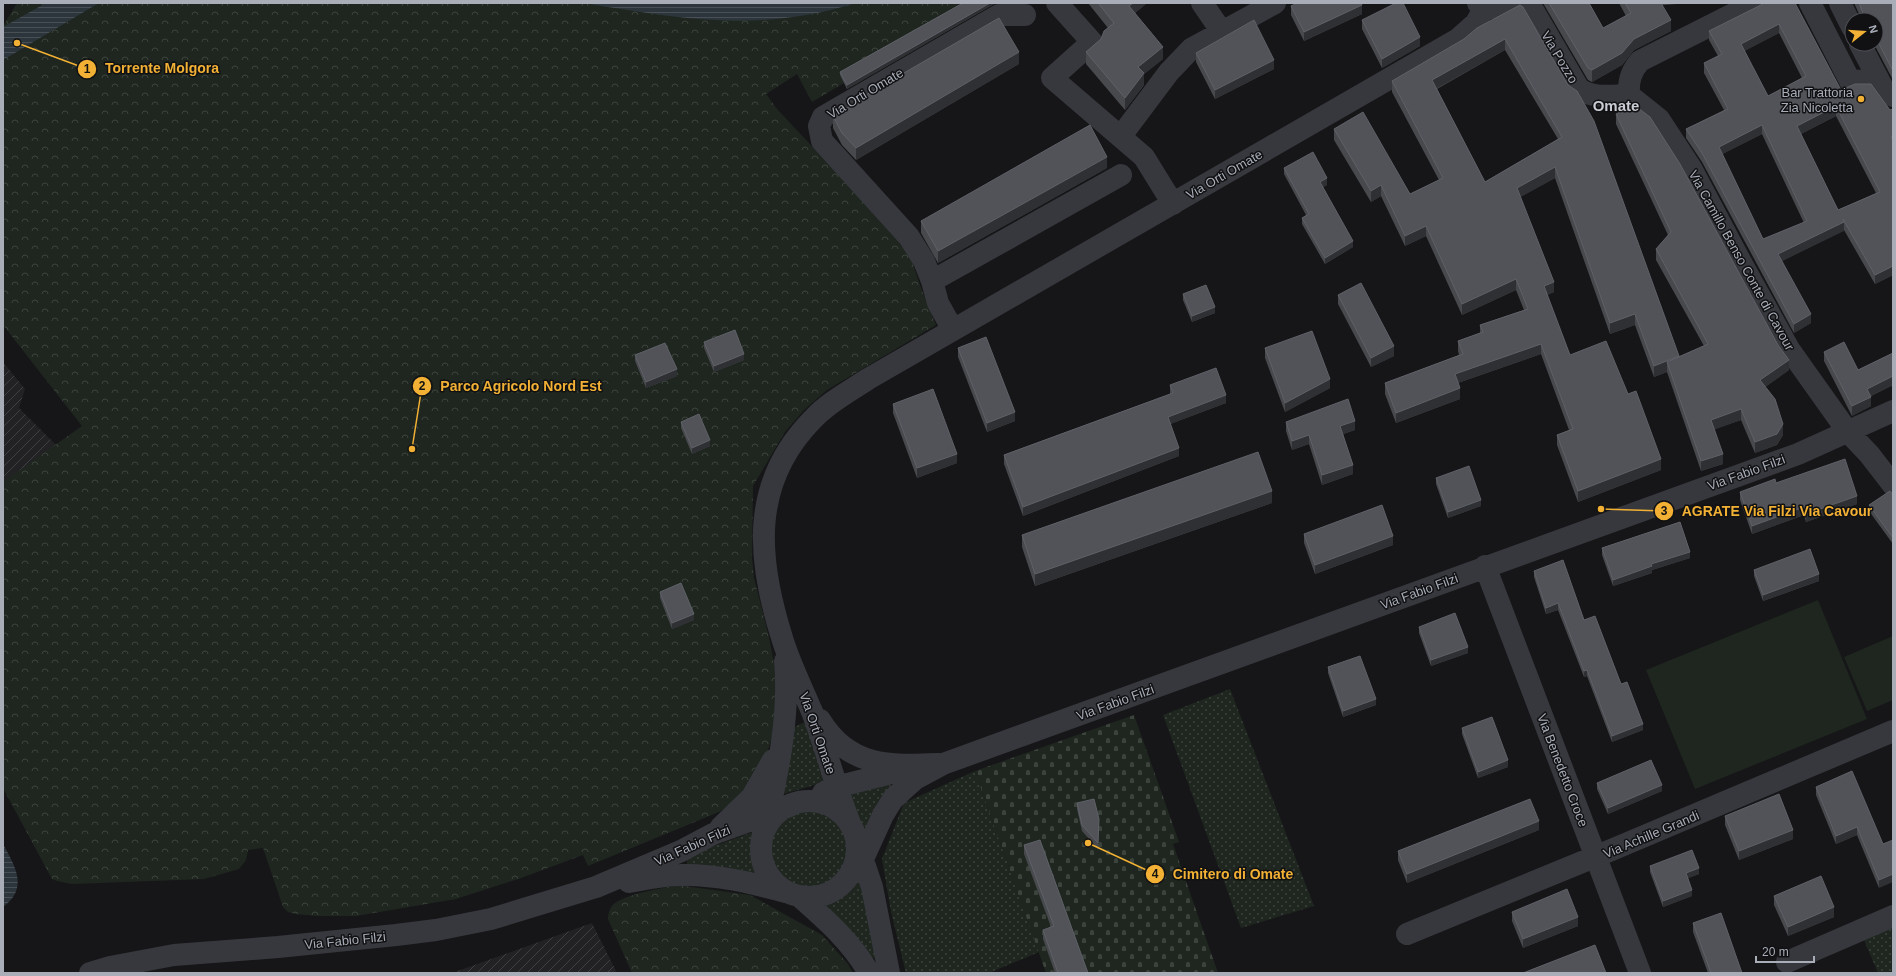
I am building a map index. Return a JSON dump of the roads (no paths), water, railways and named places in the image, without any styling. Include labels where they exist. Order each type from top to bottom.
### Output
[{"type":"street","points":[[1057,3],[1092,42],[1052,78],[1144,157],[1173,204]]},
{"type":"street","points":[[1202,3],[1222,32]]},
{"type":"street","points":[[1121,136],[1169,72],[1191,49],[1275,3]]},
{"type":"street","points":[[1482,5],[1495,10],[1504,8],[1514,3]]},
{"type":"street","name":"Via Pozzo","points":[[1526,3],[1533,10],[1579,89],[1585,93],[1593,95],[1629,95]]},
{"type":"street","points":[[1629,95],[1629,80],[1640,61],[1755,3]]},
{"type":"street","points":[[1810,3],[1850,81],[1878,80]]},
{"type":"street","points":[[1840,3],[1844,12]]},
{"type":"street","name":"Via Orti Omate","points":[[889,973],[872,887],[836,787],[820,734],[783,642],[765,571],[763,541],[769,495],[788,450],[810,423],[824,409],[868,379],[1458,39],[1476,24],[1482,5]]},
{"type":"street","name":"Via Orti Omate","points":[[953,330],[938,302],[924,261],[909,237],[822,141],[819,126],[823,117],[999,15],[1025,15]]},
{"type":"street","points":[[1864,52],[1885,92],[1893,96]]},
{"type":"street","name":"Via Camillo Benso Conte di Cavour","points":[[1629,95],[1659,119],[1691,168],[1789,349],[1848,432],[1869,454],[1893,485]]},
{"type":"street","points":[[932,281],[1121,175]]},
{"type":"street","name":"Via Fabio Filzi","points":[[90,973],[146,959],[179,954],[307,944],[436,930],[492,919],[596,887],[681,850],[713,834],[836,787],[933,764],[1791,456],[1893,411]]},
{"type":"street","name":"Via Benedetto Croce","points":[[1486,566],[1640,973]]},
{"type":"street","name":"Via Orti Omate","points":[[764,836],[782,737],[787,687],[783,642]]},
{"type":"street","name":"Via Fabio Filzi","points":[[804,692],[829,733],[848,752],[864,760],[881,764],[933,764]]},
{"type":"street","name":"Via Achille Grandi","points":[[1407,934],[1596,857],[1893,731]]},
{"type":"street","name":"Via Orti Omate","points":[[713,834],[752,797],[774,758],[782,737]]},
{"type":"street","name":"Via Fabio Filzi","points":[[848,877],[863,859],[883,815],[893,799],[933,764]]},
{"type":"street","points":[[794,894],[811,897],[823,895],[834,890],[848,877],[854,867],[857,854],[853,832],[841,814],[828,805],[814,802],[794,804],[774,817],[764,836],[762,854],[766,870],[776,884],[794,894],[816,910],[840,936],[869,973]]},
{"type":"street","name":"Via Fabio Filzi","points":[[596,887],[657,877],[695,875],[732,879],[794,894]]},
{"type":"street","points":[[1787,962],[1893,916]]},
{"type":"place","name":"Torrente Molgora","points":[[17,43]]},
{"type":"place","name":"Bar Trattoria Zia Nicoletta","points":[[1861,99]]},
{"type":"place","name":"Parco Agricolo Nord Est","points":[[412,449]]},
{"type":"place","name":"AGRATE Via Filzi Via Cavour","points":[[1601,509]]},
{"type":"place","name":"Cimitero di Omate","points":[[1088,843]]},
{"type":"district","name":"Omate","points":[[1616,106]]}]
